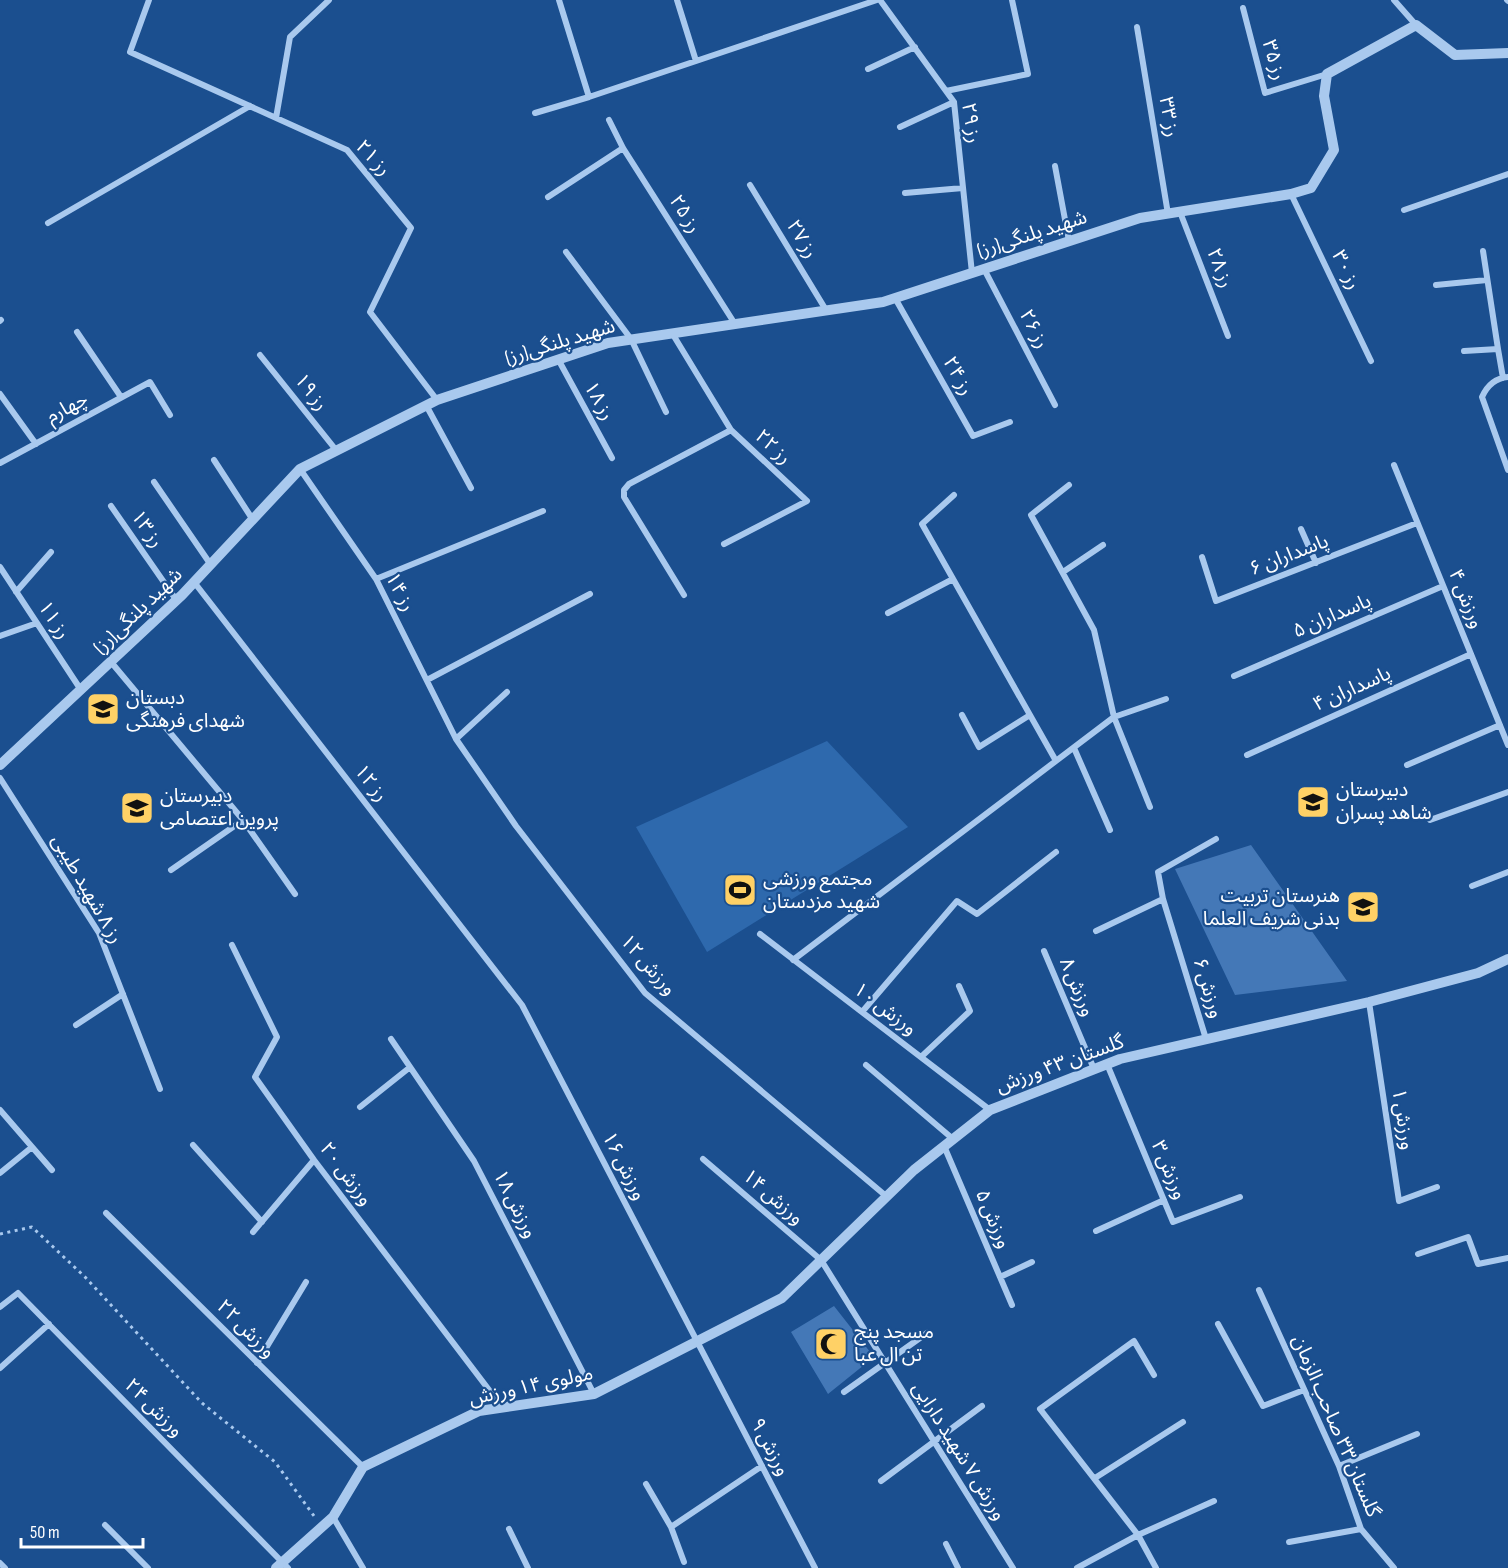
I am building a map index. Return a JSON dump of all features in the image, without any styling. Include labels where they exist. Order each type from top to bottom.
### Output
[{"type":"street","name":"رز ۲۱","points":[[149,0],[130,52],[347,150],[411,228],[370,312],[437,400]]},
{"type":"street","points":[[276,118],[290,37],[329,0]]},
{"type":"street","points":[[559,0],[589,97]]},
{"type":"street","points":[[677,0],[696,61]]},
{"type":"street","points":[[536,113],[879,0]]},
{"type":"street","name":"رز ۲۹","points":[[879,0],[954,102],[972,273]]},
{"type":"street","points":[[946,91],[1028,74],[1011,0]]},
{"type":"street","points":[[1394,0],[1416,25],[1455,55],[1508,53]]},
{"type":"street","name":"رز ۳۵","points":[[1243,8],[1265,93],[1327,74]]},
{"type":"street","points":[[1327,74],[1416,25]]},
{"type":"street","name":"رز ۳۳","points":[[1137,27],[1168,214]]},
{"type":"street","points":[[868,69],[915,47]]},
{"type":"street","name":"شهید پلنگی(رز)","points":[[0,765],[177,601],[300,468],[437,400],[608,343],[883,302],[1140,218],[1291,194],[1311,188],[1334,150],[1324,96],[1327,74]]},
{"type":"street","points":[[900,127],[954,102]]},
{"type":"street","points":[[48,223],[250,106]]},
{"type":"street","name":"رز ۲۵","points":[[609,120],[623,148],[735,324]]},
{"type":"street","points":[[548,197],[623,148]]},
{"type":"street","points":[[1054,166],[1069,241]]},
{"type":"street","points":[[1404,210],[1508,174]]},
{"type":"street","name":"رز ۲۷","points":[[750,185],[826,310]]},
{"type":"street","points":[[905,194],[963,188]]},
{"type":"street","name":"رز ۳۰","points":[[1291,194],[1371,361]]},
{"type":"street","name":"رز ۲۸","points":[[1180,212],[1228,336]]},
{"type":"street","points":[[1483,251],[1498,349],[1505,377],[1488,385],[1482,397],[1508,470]]},
{"type":"street","points":[[566,252],[631,339],[666,412]]},
{"type":"street","name":"رز ۲۶","points":[[984,268],[1055,405]]},
{"type":"street","points":[[1436,285],[1487,280]]},
{"type":"street","name":"رز ۲۴","points":[[895,298],[973,436],[1010,422]]},
{"type":"street","points":[[77,332],[122,398]]},
{"type":"street","name":"رز ۲۲","points":[[672,333],[731,430],[807,501],[724,544]]},
{"type":"street","points":[[1464,351],[1498,349]]},
{"type":"street","name":"رز ۱۹","points":[[260,355],[336,450]]},
{"type":"street","name":"رز ۱۸","points":[[558,359],[612,458]]},
{"type":"street","name":"چهارم","points":[[0,463],[150,382],[170,415]]},
{"type":"street","points":[[0,394],[36,444]]},
{"type":"street","points":[[426,405],[471,488]]},
{"type":"street","points":[[684,595],[624,497],[624,490],[629,484],[731,430]]},
{"type":"street","points":[[214,460],[253,520]]},
{"type":"street","name":"ورزش ۴","points":[[1394,465],[1508,745]]},
{"type":"street","name":"رز ۱۴","points":[[300,468],[376,579],[456,739]]},
{"type":"street","points":[[153,482],[211,565]]},
{"type":"street","points":[[1069,485],[1031,514],[1094,630],[1114,717],[1150,807]]},
{"type":"street","points":[[954,495],[922,524],[1056,761]]},
{"type":"street","name":"رز ۱۳","points":[[111,506],[177,601]]},
{"type":"street","points":[[376,579],[543,511]]},
{"type":"street","name":"پاسداران ۶","points":[[1202,557],[1216,601],[1418,523]]},
{"type":"street","points":[[1301,529],[1316,563]]},
{"type":"street","points":[[1063,572],[1103,545]]},
{"type":"street","points":[[16,592],[51,552]]},
{"type":"street","name":"رز ۱۱","points":[[0,567],[81,690]]},
{"type":"street","points":[[888,613],[953,579]]},
{"type":"street","name":"رز ۱۲","points":[[194,582],[522,1005]]},
{"type":"street","name":"پاسداران ۵","points":[[1234,676],[1443,586]]},
{"type":"street","points":[[427,680],[590,594]]},
{"type":"street","points":[[0,636],[37,623]]},
{"type":"street","name":"پاسداران ۴","points":[[1247,755],[1471,654]]},
{"type":"street","points":[[111,662],[243,820],[295,894]]},
{"type":"street","points":[[456,739],[507,692]]},
{"type":"street","points":[[793,960],[1114,717],[1166,699]]},
{"type":"street","points":[[962,715],[979,747],[1030,716]]},
{"type":"street","points":[[1407,765],[1500,725]]},
{"type":"street","name":"ورزش ۱۲","points":[[456,739],[516,826],[645,993],[886,1197]]},
{"type":"street","points":[[1074,748],[1110,830]]},
{"type":"street","name":"رز ۸ شهید طیبی","points":[[0,778],[99,933],[160,1089]]},
{"type":"street","points":[[1430,820],[1508,792]]},
{"type":"street","points":[[171,870],[243,820]]},
{"type":"street","name":"ورزش ۶","points":[[1206,1039],[1163,899],[1158,872],[1216,839]]},
{"type":"street","points":[[862,1012],[957,901],[977,914],[1056,852]]},
{"type":"street","points":[[1472,886],[1508,872]]},
{"type":"street","points":[[1096,931],[1163,899]]},
{"type":"street","name":"ورزش ۱۰","points":[[760,934],[990,1110]]},
{"type":"street","name":"ورزش ۲۰","points":[[232,945],[278,1037],[255,1077],[314,1160],[502,1407]]},
{"type":"street","name":"ورزش ۸","points":[[1044,951],[1094,1069]]},
{"type":"street","name":"گلستان ۴۳ ورزش","points":[[696,1342],[782,1298],[914,1170],[990,1110],[1120,1059],[1369,1002],[1478,973],[1508,959]]},
{"type":"street","points":[[921,1058],[970,1011],[959,986]]},
{"type":"street","points":[[76,1024],[123,993]]},
{"type":"street","name":"ورزش ۱","points":[[1369,1002],[1399,1201],[1437,1187]]},
{"type":"street","name":"ورزش ۱۶","points":[[522,1005],[696,1342]]},
{"type":"street","name":"ورزش ۱۸","points":[[391,1039],[474,1161],[594,1394]]},
{"type":"street","name":"ورزش ۳","points":[[1107,1064],[1173,1222],[1240,1197]]},
{"type":"street","points":[[866,1065],[953,1138]]},
{"type":"street","points":[[360,1107],[409,1068]]},
{"type":"street","points":[[0,1110],[52,1170]]},
{"type":"street","points":[[193,1145],[262,1222]]},
{"type":"street","name":"ورزش ۵","points":[[944,1146],[1012,1305]]},
{"type":"street","points":[[0,1173],[32,1147]]},
{"type":"street","name":"ورزش ۱۴","points":[[703,1158],[821,1260]]},
{"type":"street","points":[[253,1232],[314,1160]]},
{"type":"street","points":[[1096,1231],[1164,1200]]},
{"type":"street","name":"ورزش ۲۲","points":[[106,1213],[363,1467]]},
{"type":"street","points":[[1418,1254],[1468,1237],[1478,1264],[1508,1258]]},
{"type":"street","name":"ورزش ۷ شهید دارایی","points":[[821,1260],[1013,1568]]},
{"type":"street","points":[[1000,1277],[1032,1262]]},
{"type":"street","points":[[257,1363],[306,1282]]},
{"type":"street","name":"گلستان ۳۳ صاحب الزمان","points":[[1259,1290],[1339,1466],[1361,1529],[1394,1568]]},
{"type":"street","name":"ورزش ۲۴","points":[[0,1307],[18,1293],[283,1566]]},
{"type":"street","points":[[0,1368],[49,1324]]},
{"type":"street","points":[[1218,1324],[1263,1406],[1304,1389]]},
{"type":"street","points":[[844,1392],[927,1333]]},
{"type":"street","points":[[1154,1375],[1134,1341],[1040,1409],[1138,1535],[1156,1568]]},
{"type":"street","name":"مولوی ۱۴ ورزش","points":[[363,1467],[478,1411],[594,1394],[696,1342]]},
{"type":"street","name":"ورزش ۹","points":[[696,1342],[815,1568]]},
{"type":"street","points":[[880,1481],[982,1406]]},
{"type":"street","points":[[1095,1478],[1183,1422]]},
{"type":"street","points":[[1339,1466],[1417,1434]]},
{"type":"street","points":[[671,1527],[762,1466]]},
{"type":"street","points":[[283,1566],[333,1517],[363,1467]]},
{"type":"street","points":[[646,1484],[671,1527],[684,1563]]},
{"type":"street","points":[[1077,1568],[1138,1535],[1214,1501]]},
{"type":"street","points":[[333,1517],[363,1568]]},
{"type":"street","points":[[105,1525],[148,1568]]},
{"type":"street","points":[[509,1529],[528,1568]]},
{"type":"street","points":[[1289,1542],[1361,1529]]},
{"type":"street","points":[[946,1544],[958,1568]]},
{"type":"street","points":[[0,1563],[5,1568]]},
{"type":"path","points":[[0,1234],[32,1227],[85,1277],[202,1403],[275,1462],[322,1527]]},
{"type":"shaded area","name":"مجتمع ورزشی شهید مزدستان","points":[[827,741],[908,827],[707,952],[636,827]]},
{"type":"building","points":[[1251,845],[1347,981],[1235,995],[1175,869]]},
{"type":"building","name":"مسجد پنج تن ال عبا","points":[[834,1306],[874,1357],[828,1394],[791,1332]]},
{"type":"place","name":"دبستان شهدای فرهنگی","points":[[103,709]]},
{"type":"place","name":"دبیرستان شاهد پسران","points":[[1313,802]]},
{"type":"place","name":"دبیرستان پروین اعتصامی","points":[[137,808]]},
{"type":"place","name":"مجتمع ورزشی شهید مزدستان","points":[[740,890]]},
{"type":"place","name":"هنرستان تربیت بدنی شریف العلما","points":[[1363,907]]},
{"type":"place","name":"مسجد پنج تن ال عبا","points":[[831,1344]]}]
